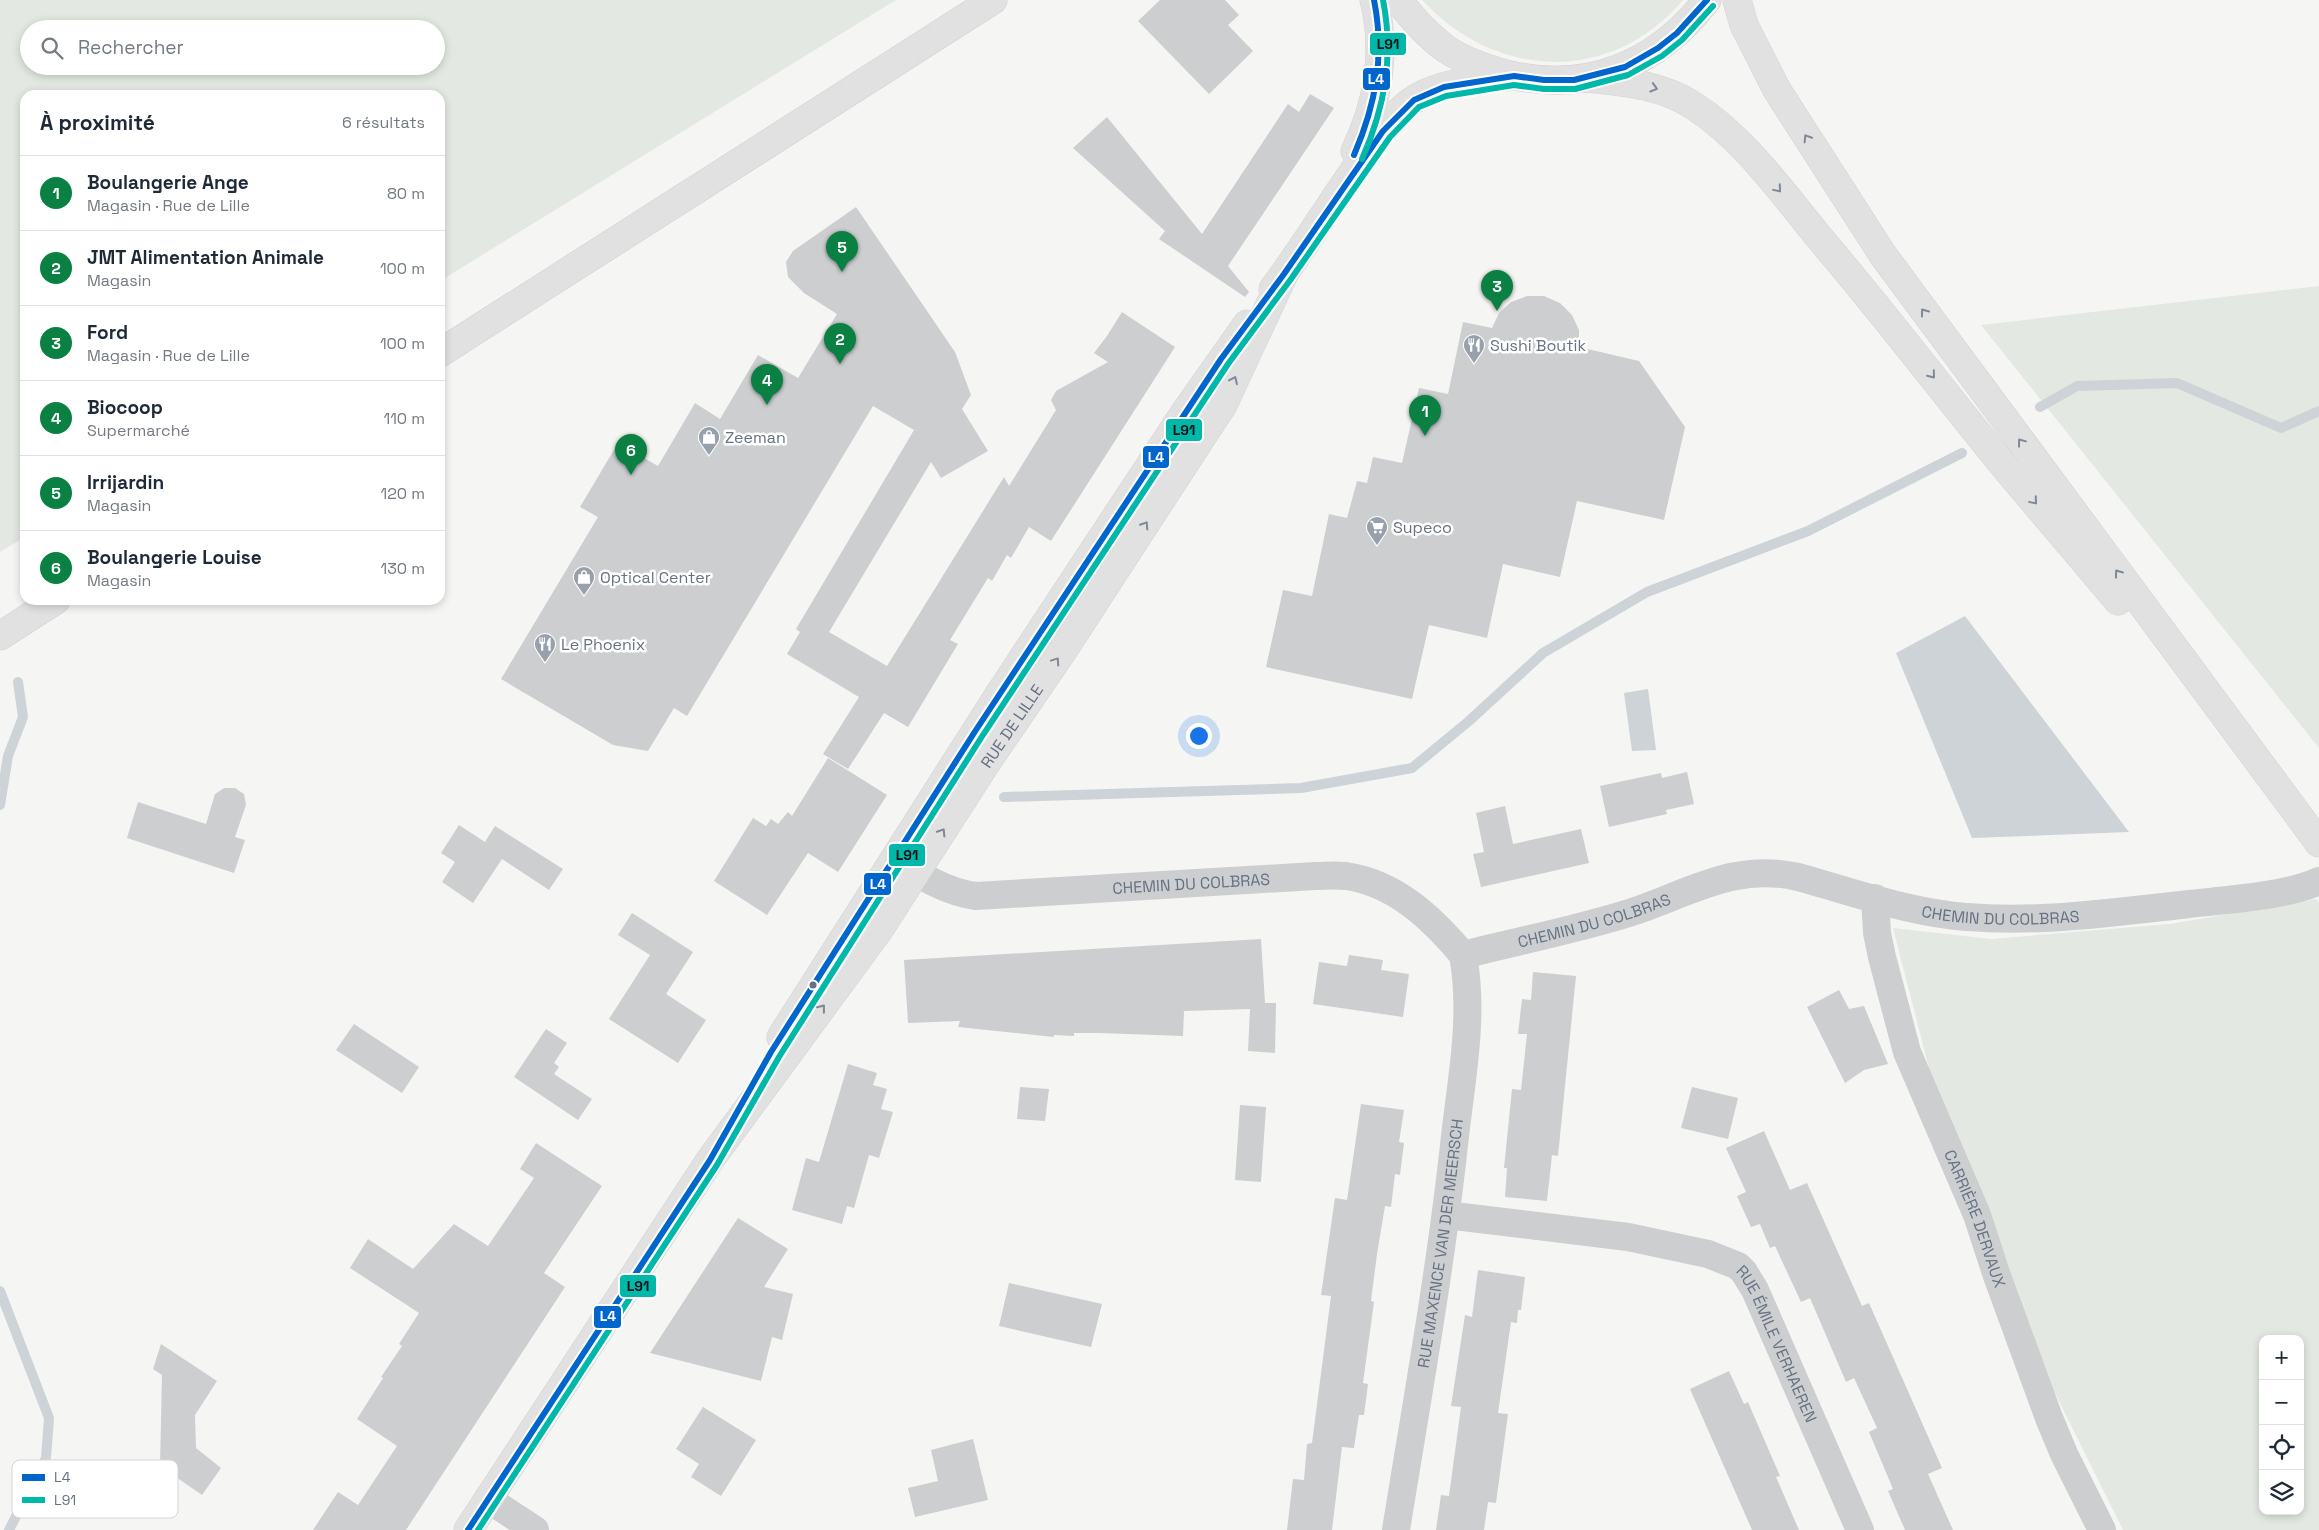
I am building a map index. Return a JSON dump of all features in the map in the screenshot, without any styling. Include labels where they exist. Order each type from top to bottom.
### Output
[{"type":"main road","points":[[445,350],[993,0]]},
{"type":"main road","name":"RUE DE LILLE","points":[[1329,207],[1361,139],[1377,91],[1380,60],[1380,28],[1374,0]]},
{"type":"main road","points":[[1398,0],[1419,25],[1446,49],[1477,65],[1514,76],[1558,81],[1588,78],[1625,67],[1658,48],[1677,33],[1707,0]]},
{"type":"main road","points":[[1737,0],[1744,24],[1777,90],[1882,255],[2319,843]]},
{"type":"main road","name":"RUE DE LILLE","points":[[710,1160],[771,1052],[893,858],[1185,412],[1383,131],[1414,100],[1424,94],[1444,87],[1514,76]]},
{"type":"main road","points":[[1588,78],[1649,86],[1681,98],[1708,116],[1746,152],[1846,269],[2009,472],[2282,795]]},
{"type":"main road","name":"RUE DE LILLE","points":[[468,1530],[710,1160],[842,983],[917,874],[957,808],[1219,411],[1284,274]]},
{"type":"main road","points":[[0,636],[48,605]]},
{"type":"street","name":"CHEMIN DU COLBRAS","points":[[893,858],[917,874],[942,887],[961,894],[976,896],[1315,876],[1345,876],[1370,882],[1397,894],[1424,914],[1463,955],[1628,913],[1700,885],[1742,874],[1779,873],[1930,912],[1965,917],[2027,918],[2067,916],[2217,901],[2287,890],[2319,881]]},
{"type":"street","name":"CARRIÈRE DERVAUX","points":[[1874,898],[1882,957],[1907,1052],[1977,1215],[1997,1276],[2049,1418],[2064,1454],[2102,1530]]},
{"type":"street","name":"RUE MAXENCE VAN DER MEERSCH","points":[[1396,1530],[1446,1215],[1468,1026],[1467,981],[1463,955]]},
{"type":"street","name":"RUE ÉMILE VERHAEREN","points":[[1446,1215],[1642,1239],[1708,1254],[1738,1266],[1753,1286],[1860,1530]]},
{"type":"street","points":[[488,1499],[535,1530]]},
{"type":"shaded area","points":[[0,0],[896,0],[445,278],[445,90],[20,90],[20,540],[0,552]]},
{"type":"shaded area","points":[[1422,0],[1683,0],[1654,28],[1622,47],[1588,58],[1553,62],[1518,58],[1484,46],[1452,26]]},
{"type":"shaded area","points":[[2319,286],[2319,748],[1981,325]]},
{"type":"shaded area","points":[[1965,616],[2129,832],[1972,838],[1896,653]]},
{"type":"shaded area","points":[[1648,689],[1656,750],[1632,751],[1624,693]]},
{"type":"shaded area","points":[[2316,899],[2319,903],[2319,1530],[2123,1530],[2053,1389],[1932,1080],[1893,928],[1991,939],[2170,924]]},
{"type":"building","points":[[1160,0],[1225,0],[1239,15],[1228,25],[1253,51],[1209,94],[1138,21]]},
{"type":"building","points":[[1310,94],[1334,108],[1228,266],[1249,292],[1245,297],[1159,239],[1165,231],[1073,148],[1107,117],[1202,234],[1288,104],[1299,112]]},
{"type":"building","points":[[856,207],[955,352],[971,395],[962,409],[988,451],[941,478],[931,462],[829,632],[887,666],[1004,477],[1009,486],[1056,410],[1051,400],[1056,391],[1108,362],[1094,353],[1122,312],[1175,347],[1051,541],[1029,527],[1011,558],[1007,555],[992,581],[988,578],[950,640],[958,644],[908,727],[884,713],[848,769],[823,754],[859,697],[787,654],[800,632],[796,629],[914,430],[873,406],[687,716],[674,708],[648,751],[613,745],[501,679],[598,517],[580,507],[618,443],[658,466],[695,403],[720,419],[758,355],[798,378],[837,314],[804,293],[788,277],[786,262],[793,251]]},
{"type":"building","points":[[1527,296],[1544,296],[1560,303],[1572,315],[1579,330],[1579,347],[1639,361],[1685,427],[1664,520],[1577,501],[1560,577],[1503,564],[1487,638],[1429,625],[1412,699],[1266,667],[1283,590],[1312,596],[1329,514],[1347,518],[1357,481],[1367,483],[1373,457],[1402,463],[1419,388],[1448,394],[1463,322],[1492,328],[1499,313],[1511,302]]},
{"type":"building","points":[[828,758],[887,795],[838,872],[808,853],[767,915],[714,881],[753,818],[766,826],[771,819],[778,824],[788,812],[792,816]]},
{"type":"building","points":[[1687,772],[1694,804],[1666,810],[1667,814],[1609,827],[1600,786],[1661,773],[1662,778]]},
{"type":"building","points":[[224,788],[235,788],[244,794],[246,805],[235,837],[245,840],[234,873],[127,838],[138,802],[206,824],[215,794]]},
{"type":"building","points":[[1505,806],[1513,844],[1581,829],[1589,863],[1481,887],[1473,854],[1484,852],[1476,813]]},
{"type":"building","points":[[459,825],[485,842],[495,826],[563,869],[549,890],[502,859],[473,903],[442,882],[455,862],[441,853]]},
{"type":"building","points":[[632,913],[693,952],[666,994],[706,1020],[678,1063],[609,1019],[650,955],[618,935]]},
{"type":"building","points":[[1261,939],[1265,1003],[1276,1003],[1275,1053],[1248,1051],[1250,1009],[1184,1011],[1183,1036],[1074,1033],[1074,1036],[1054,1035],[1054,1037],[958,1027],[960,1021],[908,1023],[904,960]]},
{"type":"building","points":[[1349,955],[1383,960],[1381,970],[1409,974],[1403,1017],[1313,1004],[1319,962],[1347,966]]},
{"type":"building","points":[[1533,972],[1576,976],[1558,1156],[1552,1155],[1547,1201],[1505,1197],[1507,1168],[1504,1168],[1512,1089],[1521,1090],[1527,1034],[1518,1034],[1522,999],[1531,1000]]},
{"type":"building","points":[[1839,990],[1849,1009],[1864,1006],[1888,1064],[1864,1070],[1845,1083],[1807,1007]]},
{"type":"building","points":[[354,1024],[419,1067],[402,1093],[336,1050]]},
{"type":"building","points":[[546,1029],[567,1043],[554,1063],[559,1067],[554,1074],[592,1099],[578,1120],[514,1077]]},
{"type":"building","points":[[848,1064],[877,1073],[873,1085],[887,1089],[881,1109],[893,1112],[879,1158],[869,1155],[854,1208],[847,1206],[842,1224],[792,1210],[806,1158],[819,1162]]},
{"type":"building","points":[[1020,1087],[1049,1089],[1045,1121],[1017,1119]]},
{"type":"building","points":[[1692,1087],[1738,1098],[1728,1139],[1681,1128]]},
{"type":"building","points":[[1361,1104],[1404,1110],[1399,1142],[1404,1143],[1400,1175],[1395,1174],[1391,1207],[1385,1206],[1377,1254],[1371,1301],[1374,1302],[1363,1383],[1368,1384],[1364,1415],[1359,1415],[1354,1448],[1342,1447],[1332,1530],[1287,1530],[1293,1479],[1304,1480],[1307,1444],[1312,1443],[1331,1296],[1321,1295],[1335,1198],[1347,1200]]},
{"type":"building","points":[[1240,1105],[1266,1107],[1261,1182],[1235,1180]]},
{"type":"building","points":[[1764,1131],[1790,1190],[1807,1183],[1862,1306],[1869,1303],[1942,1468],[1928,1474],[1953,1530],[1905,1530],[1888,1491],[1893,1489],[1869,1432],[1877,1428],[1854,1378],[1846,1382],[1810,1298],[1801,1302],[1775,1246],[1770,1248],[1760,1224],[1751,1227],[1737,1196],[1746,1192],[1726,1148]]},
{"type":"building","points":[[536,1143],[602,1186],[544,1273],[565,1287],[406,1530],[313,1530],[338,1492],[358,1505],[397,1446],[357,1419],[383,1378],[381,1377],[402,1346],[399,1344],[419,1313],[350,1268],[368,1239],[413,1269],[454,1224],[488,1246],[534,1178],[520,1169]]},
{"type":"building","points":[[738,1218],[788,1249],[764,1287],[793,1294],[782,1340],[772,1337],[761,1381],[650,1353]]},
{"type":"building","points":[[1478,1270],[1525,1277],[1521,1310],[1518,1310],[1517,1323],[1511,1322],[1498,1413],[1508,1414],[1496,1503],[1488,1502],[1484,1530],[1436,1530],[1441,1495],[1449,1496],[1461,1407],[1451,1406],[1465,1315],[1472,1317]]},
{"type":"building","points":[[1009,1283],[1102,1304],[1091,1347],[999,1326]]},
{"type":"building","points":[[161,1344],[217,1381],[195,1415],[196,1448],[221,1468],[202,1495],[178,1478],[178,1460],[160,1460],[162,1375],[153,1369]]},
{"type":"building","points":[[1729,1371],[1744,1404],[1748,1402],[1780,1476],[1776,1477],[1799,1530],[1752,1530],[1690,1389]]},
{"type":"building","points":[[703,1407],[756,1440],[721,1496],[691,1477],[699,1464],[676,1449]]},
{"type":"building","points":[[973,1439],[988,1500],[915,1517],[908,1488],[938,1481],[931,1450]]},
{"type":"waterway","points":[[2040,407],[2077,386],[2177,383],[2281,428],[2319,411]]},
{"type":"waterway","points":[[1004,797],[1301,788],[1412,768],[1469,721],[1543,653],[1647,592],[1808,531],[1962,453]]},
{"type":"waterway","points":[[0,805],[8,756],[23,717],[18,682]]},
{"type":"waterway","points":[[0,1291],[49,1418],[45,1460]]},
{"type":"waterway","points":[[9,1530],[15,1518]]},
{"type":"transit line","name":"L4","points":[[1354,155],[1368,117],[1376,79],[1379,40],[1374,0]]},
{"type":"transit line","name":"L91","points":[[1362,159],[1377,120],[1385,81],[1388,41],[1383,0]]},
{"type":"transit line","name":"L4","points":[[468,1530],[710,1160],[771,1052],[974,733],[1221,359],[1284,274],[1383,131],[1414,100],[1444,87],[1514,76],[1544,80],[1574,80],[1625,67],[1658,48],[1677,33],[1707,0]]},
{"type":"transit line","name":"L91","points":[[478,1530],[717,1165],[779,1057],[981,738],[1228,364],[1291,279],[1390,137],[1419,107],[1446,96],[1514,85],[1544,89],[1575,89],[1628,75],[1662,56],[1682,40],[1713,6]]},
{"type":"place","name":"Irrijardin","points":[[842,272]]},
{"type":"place","name":"Ford","points":[[1497,311]]},
{"type":"place","name":"JMT Alimentation Animale","points":[[840,364]]},
{"type":"place","name":"Sushi Boutik","points":[[1474,364]]},
{"type":"place","name":"Biocoop","points":[[767,405]]},
{"type":"place","name":"Boulangerie Ange","points":[[1425,436]]},
{"type":"place","name":"Zeeman","points":[[709,456]]},
{"type":"place","name":"Boulangerie Louise","points":[[631,475]]},
{"type":"place","name":"Supeco","points":[[1377,546]]},
{"type":"place","name":"Optical Center","points":[[584,596]]},
{"type":"place","name":"Le Phoenix","points":[[545,663]]}]
